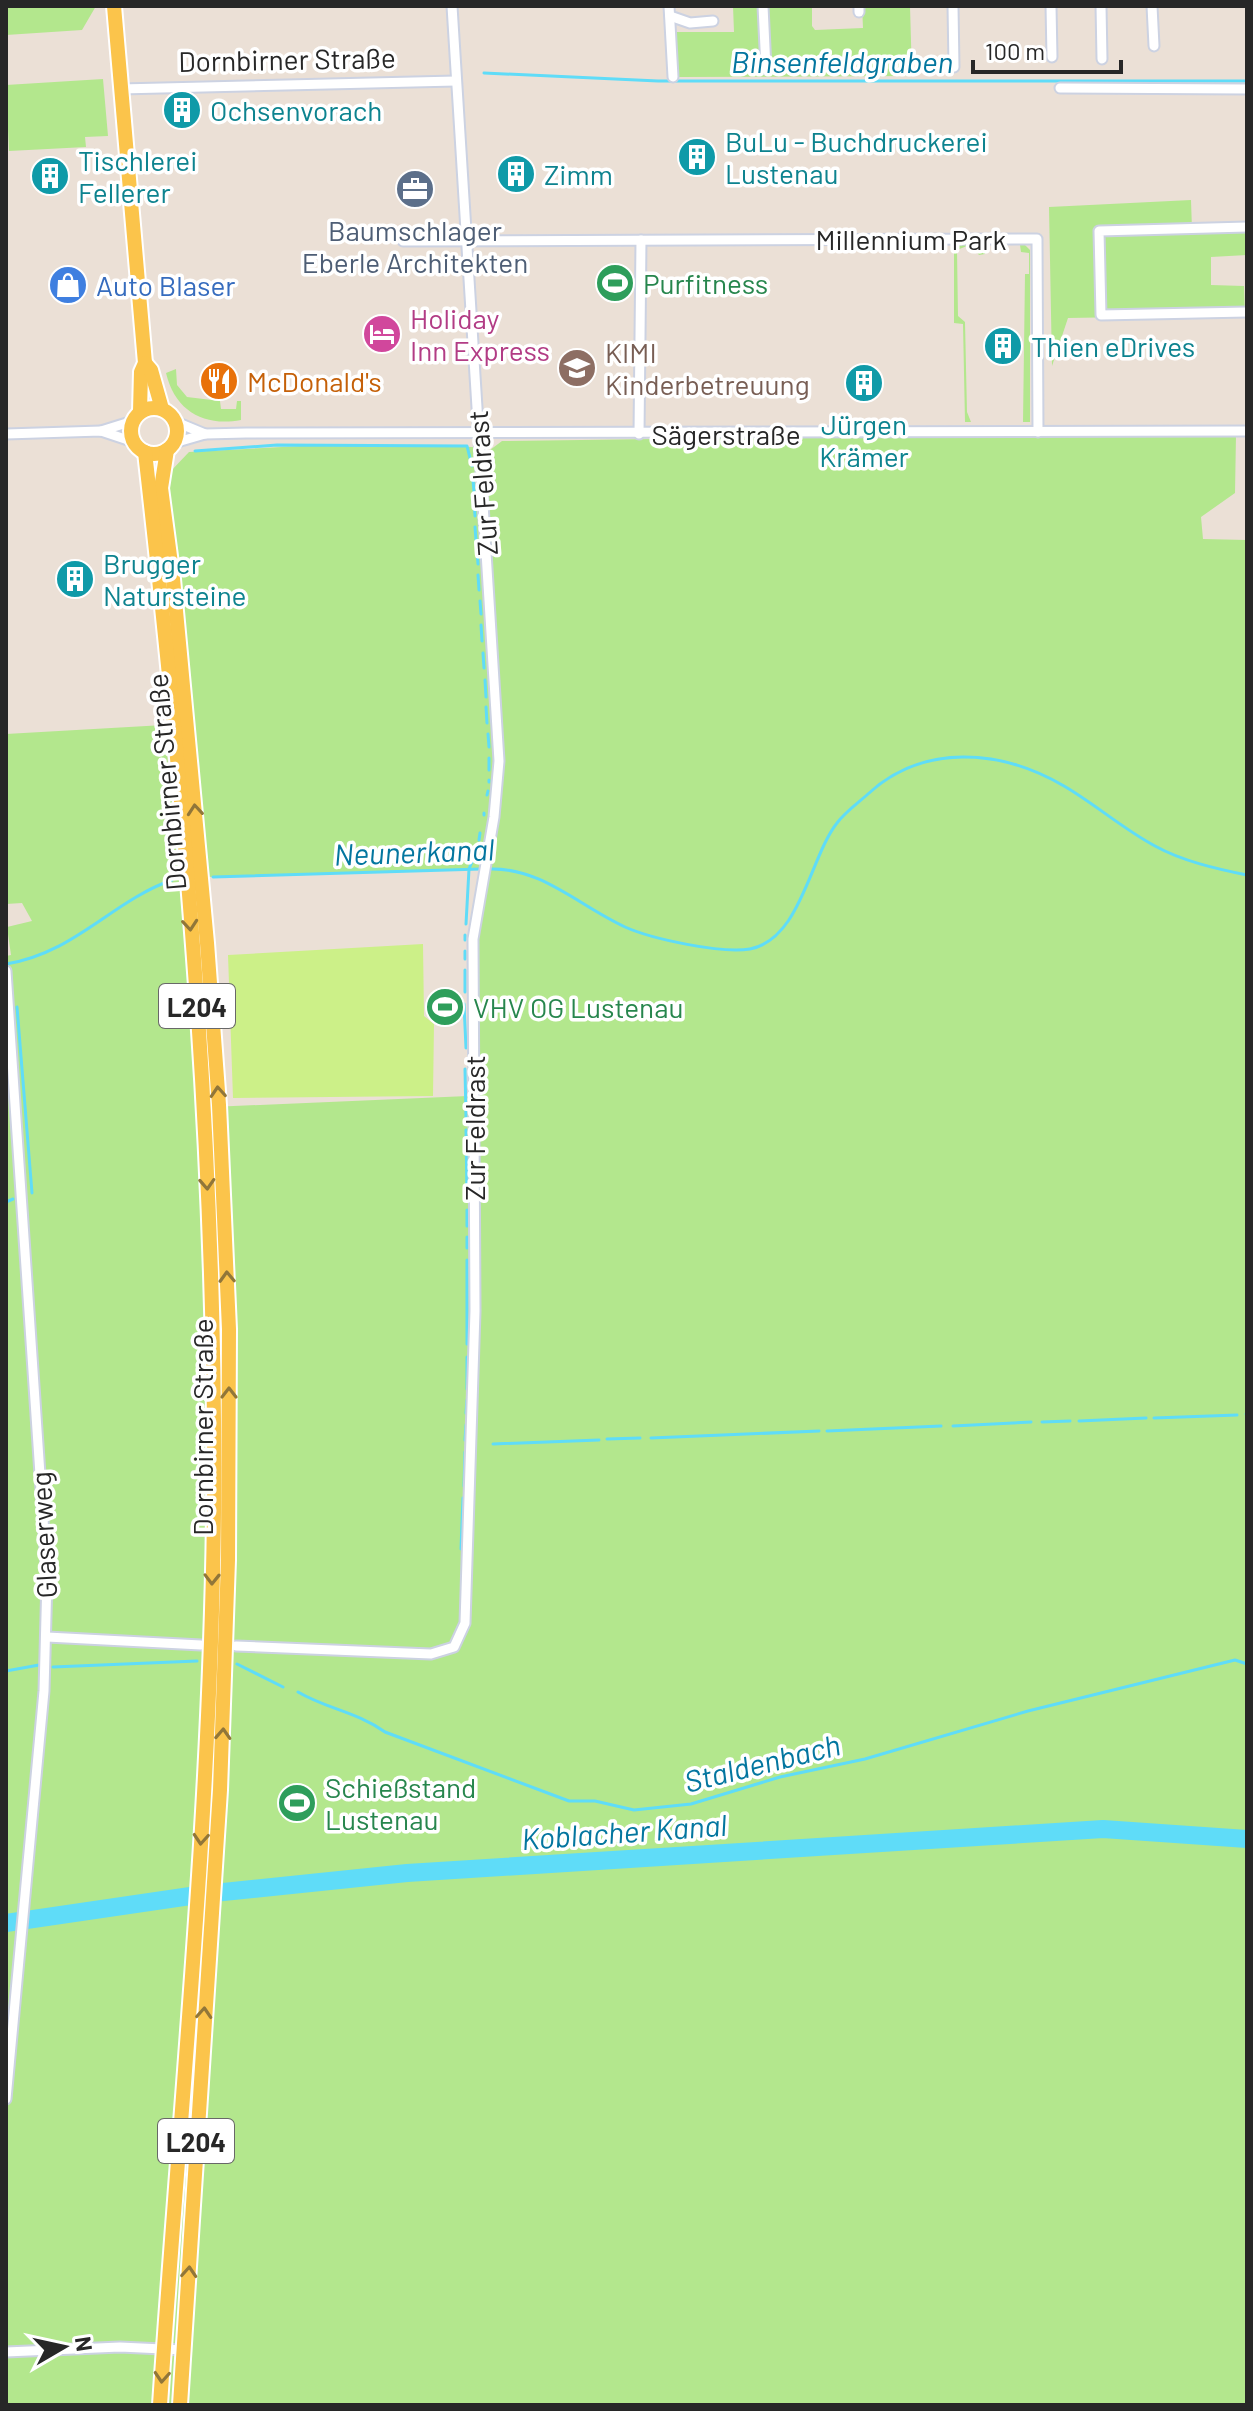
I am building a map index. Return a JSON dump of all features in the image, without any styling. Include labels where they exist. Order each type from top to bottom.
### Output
[{"type":"main road","name":"Dornbirner Straße","points":[[114,6],[145,363],[141,372],[137,416],[139,447],[193,954],[210,1233],[214,1518],[208,1730],[160,2405]]},
{"type":"main road","name":"Dornbirner Straße","points":[[145,363],[151,370],[162,409]]},
{"type":"main road","points":[[137,416],[162,409],[176,422]]},
{"type":"main road","name":"Dornbirner Straße","points":[[176,422],[161,488],[207,943],[219,1105],[229,1329],[227,1630],[180,2405]]},
{"type":"main road","points":[[139,447],[170,447]]},
{"type":"street","name":"Zur Feldrast","points":[[236,1646],[444,1653],[460,1640],[465,1623],[473,1435],[473,939],[498,792],[499,761],[452,6]]},
{"type":"street","points":[[763,6],[766,69]]},
{"type":"street","points":[[953,6],[954,67]]},
{"type":"street","points":[[1051,6],[1052,57]]},
{"type":"street","points":[[1101,6],[1102,59]]},
{"type":"street","points":[[1152,6],[1154,46]]},
{"type":"street","points":[[669,11],[690,23],[713,21]]},
{"type":"street","points":[[669,11],[673,77]]},
{"type":"street","name":"Dornbirner Straße","points":[[120,89],[456,81]]},
{"type":"street","points":[[1060,88],[1247,89]]},
{"type":"street","points":[[1247,227],[1099,231],[1101,315],[1247,312]]},
{"type":"street","name":"Millennium Park","points":[[403,241],[1037,239],[1038,432]]},
{"type":"street","points":[[639,434],[641,240]]},
{"type":"street","points":[[6,434],[101,431],[137,416]]},
{"type":"street","name":"Sägerstraße","points":[[176,422],[205,434]]},
{"type":"street","points":[[101,431],[139,447]]},
{"type":"street","name":"Sägerstraße","points":[[170,447],[205,434],[1247,431]]},
{"type":"street","name":"Glaserweg","points":[[6,974],[46,1567],[47,1637],[6,2099]]},
{"type":"street","points":[[47,1637],[201,1645]]},
{"type":"street","points":[[6,2352],[109,2348],[184,2350]]},
{"type":"green space","points":[[6,6],[96,6],[82,30],[6,35]]},
{"type":"green space","points":[[733,6],[812,6],[812,26],[815,30],[863,28],[862,6],[910,6],[912,76],[677,77],[674,32],[734,32]]},
{"type":"green space","points":[[103,79],[108,136],[85,137],[86,147],[9,151],[6,85]]},
{"type":"green space","points":[[1191,200],[1192,230],[1247,230],[1247,255],[1211,257],[1211,285],[1244,286],[1245,315],[1068,318],[1052,366],[1049,207]]},
{"type":"green space","points":[[954,242],[965,242],[967,246],[957,250],[958,316],[965,322],[967,412],[971,422],[965,422],[963,324],[954,323]]},
{"type":"green space","points":[[977,243],[1023,243],[1030,250],[1030,422],[1023,422],[1025,274],[1029,274],[1029,253],[1021,252],[1020,245],[987,245],[985,254],[979,255]]},
{"type":"green space","points":[[176,369],[177,385],[187,397],[220,401],[221,409],[236,409],[237,401],[241,401],[241,420],[215,421],[203,418],[184,406],[170,386],[166,373]]},
{"type":"green space","points":[[1044,434],[1236,435],[1235,493],[1201,517],[1203,539],[1247,540],[1247,1834],[1167,1825],[1061,1826],[545,1857],[190,1889],[189,1900],[540,1869],[1065,1837],[1188,1838],[1247,1844],[1247,2405],[6,2405],[6,956],[11,955],[7,927],[32,921],[22,903],[6,904],[6,734],[164,725],[180,879],[211,1107],[468,1096],[476,1024],[478,920],[503,777],[486,453],[502,441]]},
{"type":"green space","points":[[319,445],[474,447],[495,744],[493,803],[479,869],[207,877],[164,484],[169,473],[189,452]]},
{"type":"green space","points":[[423,944],[424,1016],[434,1024],[433,1096],[233,1098],[228,955]]},
{"type":"waterway","name":"Binsenfeldgraben","points":[[484,73],[658,81],[1247,81]]},
{"type":"waterway","points":[[195,451],[277,445],[467,446],[472,466]]},
{"type":"waterway","points":[[473,480],[474,491]]},
{"type":"waterway","points":[[474,502],[475,516]]},
{"type":"waterway","points":[[475,527],[476,540]]},
{"type":"waterway","points":[[477,551],[478,564]]},
{"type":"waterway","points":[[478,575],[479,590]]},
{"type":"waterway","points":[[480,601],[481,614]]},
{"type":"waterway","points":[[481,625],[482,641]]},
{"type":"waterway","points":[[483,653],[484,668]]},
{"type":"waterway","points":[[485,680],[486,697]]},
{"type":"waterway","points":[[486,707],[487,723]]},
{"type":"waterway","points":[[488,734],[489,747]]},
{"type":"waterway","name":"Neunerkanal","points":[[489,869],[526,874],[625,927],[652,936],[705,947],[750,949],[767,942],[793,914],[828,838],[848,811],[890,777],[913,766],[938,759],[963,757],[1015,764],[1040,774],[1165,851],[1200,864],[1247,875]]},
{"type":"waterway","points":[[489,758],[489,770]]},
{"type":"waterway","points":[[487,795],[488,791]]},
{"type":"waterway","points":[[479,840],[480,833]]},
{"type":"waterway","points":[[466,924],[469,869],[474,857]]},
{"type":"waterway","name":"Neunerkanal","points":[[213,877],[481,869]]},
{"type":"waterway","name":"Neunerkanal","points":[[6,964],[53,949],[130,900],[172,880]]},
{"type":"waterway","points":[[465,935],[465,940]]},
{"type":"waterway","points":[[465,951],[465,959]]},
{"type":"waterway","points":[[465,970],[465,992]]},
{"type":"waterway","points":[[464,1004],[466,1048]]},
{"type":"waterway","points":[[17,1007],[32,1193]]},
{"type":"waterway","points":[[465,1069],[466,1118]]},
{"type":"waterway","points":[[466,1130],[467,1198]]},
{"type":"waterway","points":[[6,1202],[13,1199]]},
{"type":"waterway","points":[[467,1210],[467,1226]]},
{"type":"waterway","points":[[467,1237],[467,1248]]},
{"type":"waterway","points":[[467,1260],[467,1344]]},
{"type":"waterway","points":[[467,1357],[467,1389]]},
{"type":"waterway","points":[[466,1413],[467,1400]]},
{"type":"waterway","points":[[1154,1418],[1237,1415]]},
{"type":"waterway","points":[[1079,1421],[1146,1418]]},
{"type":"waterway","points":[[1042,1422],[1070,1421]]},
{"type":"waterway","points":[[953,1426],[1031,1422]]},
{"type":"waterway","points":[[465,1440],[466,1425]]},
{"type":"waterway","points":[[827,1431],[941,1426]]},
{"type":"waterway","points":[[651,1438],[819,1431]]},
{"type":"waterway","points":[[607,1439],[640,1438]]},
{"type":"waterway","points":[[493,1444],[599,1440]]},
{"type":"waterway","points":[[464,1486],[465,1452]]},
{"type":"waterway","points":[[461,1549],[463,1498]]},
{"type":"waterway","name":"Staldenbach","points":[[298,1692],[385,1732],[569,1801],[595,1801],[634,1810],[691,1804],[780,1777],[865,1759],[1028,1711],[1235,1660],[1247,1664]]},
{"type":"waterway","name":"Staldenbach","points":[[53,1667],[197,1661]]},
{"type":"waterway","name":"Staldenbach","points":[[237,1664],[283,1687]]},
{"type":"waterway","name":"Staldenbach","points":[[6,1671],[39,1665]]},
{"type":"waterway","name":"Koblacher Kanal","points":[[6,1923],[204,1894],[407,1873],[1103,1829],[1247,1839]]},
{"type":"place","name":"Ochsenvorach","points":[[182,110]]},
{"type":"place","name":"BuLu - Buchdruckerei Lustenau","points":[[697,157]]},
{"type":"place","name":"Zimm","points":[[516,174]]},
{"type":"place","name":"Tischlerei Fellerer","points":[[50,176]]},
{"type":"place","name":"Baumschlager Eberle Architekten","points":[[415,189]]},
{"type":"place","name":"Purfitness","points":[[615,283]]},
{"type":"place","name":"Auto Blaser","points":[[68,285]]},
{"type":"place","name":"Holiday Inn Express","points":[[382,334]]},
{"type":"place","name":"Thien eDrives","points":[[1003,346]]},
{"type":"place","name":"KIMI Kinderbetreuung","points":[[577,368]]},
{"type":"place","name":"McDonald's","points":[[219,381]]},
{"type":"place","name":"Jürgen Krämer","points":[[864,383]]},
{"type":"place","name":"Brugger Natursteine","points":[[75,579]]},
{"type":"place","name":"VHV OG Lustenau","points":[[445,1007]]},
{"type":"place","name":"Schießstand Lustenau","points":[[297,1803]]}]
